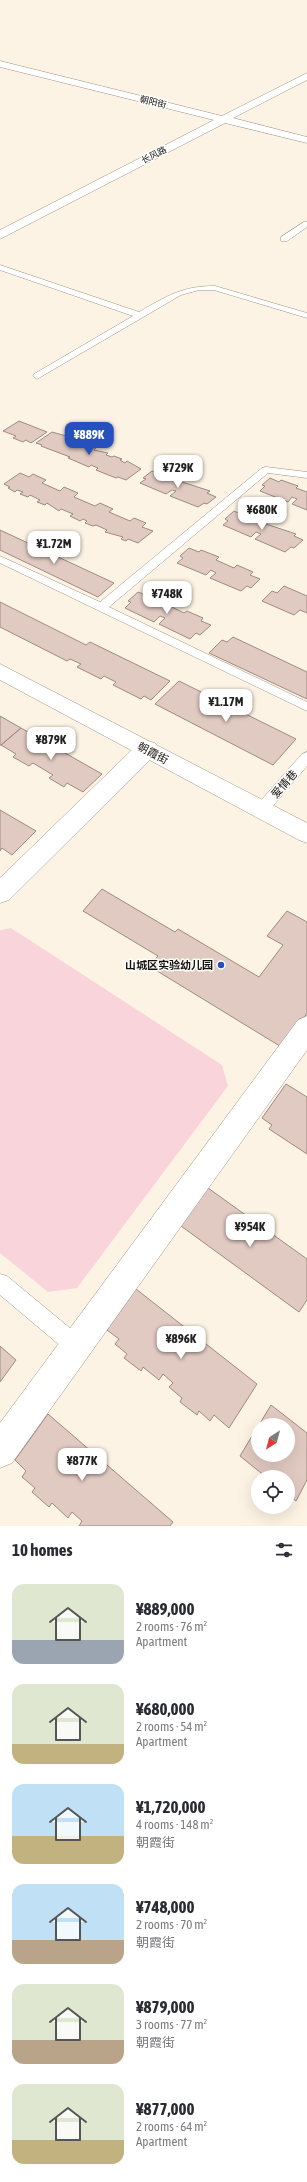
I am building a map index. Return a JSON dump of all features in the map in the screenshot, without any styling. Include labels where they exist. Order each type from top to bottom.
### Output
[{"type":"main road","name":"朝阳街","points":[[0,58],[222,116],[307,140]]},
{"type":"main road","name":"朝阳街","points":[[0,64],[222,116],[307,134]]},
{"type":"main road","name":"长风路","points":[[0,235],[307,69]]},
{"type":"main road","name":"长风路","points":[[0,226],[222,116],[307,76]]},
{"type":"main road","name":"朝霞街","points":[[0,671],[307,834]]},
{"type":"main road","points":[[0,893],[147,749]]},
{"type":"main road","points":[[0,1451],[307,1028]]},
{"type":"lane","points":[[284,239],[307,224]]},
{"type":"lane","points":[[0,267],[139,315]]},
{"type":"lane","points":[[37,376],[178,293],[198,288],[215,288],[307,316]]},
{"type":"lane","points":[[100,608],[266,470],[307,475]]},
{"type":"lane","points":[[0,559],[307,707]]},
{"type":"lane","name":"爱情巷","points":[[261,810],[307,758]]},
{"type":"lane","points":[[0,1283],[76,1346]]},
{"type":"shaded area","points":[[11,928],[222,1065],[228,1086],[77,1288],[48,1292],[0,1253],[0,930]]},
{"type":"building","points":[[19,421],[47,432],[31,443],[26,440],[23,442],[13,438],[16,436],[3,431]]},
{"type":"building","points":[[52,432],[70,437],[67,439],[73,439],[86,446],[88,445],[96,448],[94,450],[108,453],[106,455],[122,459],[120,460],[125,463],[127,461],[141,469],[126,480],[118,477],[116,478],[96,470],[98,468],[91,465],[89,467],[68,458],[70,457],[36,443]]},
{"type":"building","points":[[152,471],[160,474],[163,472],[179,478],[176,480],[210,491],[207,493],[216,497],[207,504],[204,503],[198,507],[170,496],[176,491],[172,490],[166,494],[140,483],[146,479],[143,478]]},
{"type":"building","points":[[20,473],[29,477],[33,474],[46,480],[42,483],[60,491],[64,487],[78,493],[74,497],[95,506],[100,503],[113,509],[109,512],[130,521],[134,518],[146,523],[142,527],[153,531],[138,543],[128,539],[126,541],[121,539],[123,537],[105,532],[107,530],[96,525],[93,526],[85,523],[87,521],[83,519],[80,521],[70,516],[73,514],[61,509],[59,511],[47,503],[45,505],[37,502],[40,500],[30,495],[28,497],[20,494],[23,492],[17,490],[15,492],[4,484]]},
{"type":"building","points":[[270,478],[279,482],[281,480],[298,486],[296,488],[307,492],[307,510],[292,504],[297,499],[292,497],[288,502],[260,491],[265,486],[262,485]]},
{"type":"building","points":[[234,511],[243,515],[245,513],[262,520],[260,522],[296,534],[294,536],[303,540],[294,548],[291,547],[285,552],[255,539],[261,534],[256,532],[251,537],[223,525],[228,521],[225,519]]},
{"type":"building","points":[[0,530],[114,583],[98,597],[0,550]]},
{"type":"building","points":[[189,548],[199,552],[201,550],[219,557],[216,560],[234,568],[237,565],[253,572],[250,575],[260,579],[251,588],[247,586],[241,591],[210,578],[216,573],[211,570],[206,575],[177,563],[183,558],[180,556]]},
{"type":"building","points":[[284,586],[307,596],[307,613],[300,610],[294,615],[262,601],[272,591],[277,593]]},
{"type":"building","points":[[138,592],[148,596],[151,594],[169,602],[166,604],[184,613],[187,611],[203,618],[201,621],[211,625],[200,635],[196,633],[190,639],[159,624],[165,618],[160,616],[154,622],[125,608],[131,602],[128,601]]},
{"type":"building","points":[[0,602],[86,645],[90,642],[170,681],[151,700],[144,696],[141,699],[113,685],[116,682],[104,676],[101,679],[77,667],[81,664],[70,659],[67,661],[0,627]]},
{"type":"building","points":[[233,637],[307,672],[307,699],[209,653],[222,640],[227,642]]},
{"type":"building","points":[[179,681],[296,739],[273,765],[155,704]]},
{"type":"building","points":[[0,716],[21,728],[1,745],[0,745]]},
{"type":"building","points":[[21,728],[102,774],[83,792],[67,783],[64,787],[49,778],[53,775],[33,763],[29,766],[13,757],[16,754],[1,745]]},
{"type":"building","points":[[0,810],[36,831],[12,855],[2,848],[0,851]]},
{"type":"building","points":[[102,889],[175,932],[178,929],[259,977],[283,945],[267,936],[287,911],[307,922],[307,1013],[283,1048],[149,966],[158,956],[83,911]]},
{"type":"building","points":[[286,1084],[307,1097],[307,1154],[269,1129],[272,1125],[262,1118]]},
{"type":"building","points":[[208,1188],[307,1259],[307,1300],[299,1312],[181,1226]]},
{"type":"building","points":[[136,1289],[257,1384],[229,1428],[214,1415],[210,1421],[199,1411],[197,1415],[180,1402],[182,1398],[169,1387],[173,1383],[163,1374],[159,1380],[143,1367],[141,1371],[124,1358],[127,1354],[115,1344],[119,1339],[107,1330]]},
{"type":"building","points":[[0,1346],[16,1360],[0,1382]]},
{"type":"building","points":[[271,1405],[288,1418],[263,1418]]},
{"type":"building","points":[[48,1414],[173,1522],[170,1526],[79,1526],[82,1521],[72,1512],[68,1518],[52,1503],[49,1507],[32,1492],[35,1488],[22,1477],[26,1471],[15,1460]]},
{"type":"building","points":[[295,1424],[307,1433],[307,1480],[296,1501],[295,1470],[257,1470],[240,1456],[251,1438],[251,1462],[295,1462]]},
{"type":"place","name":"山城区实验幼儿园","points":[[221,965]]}]
